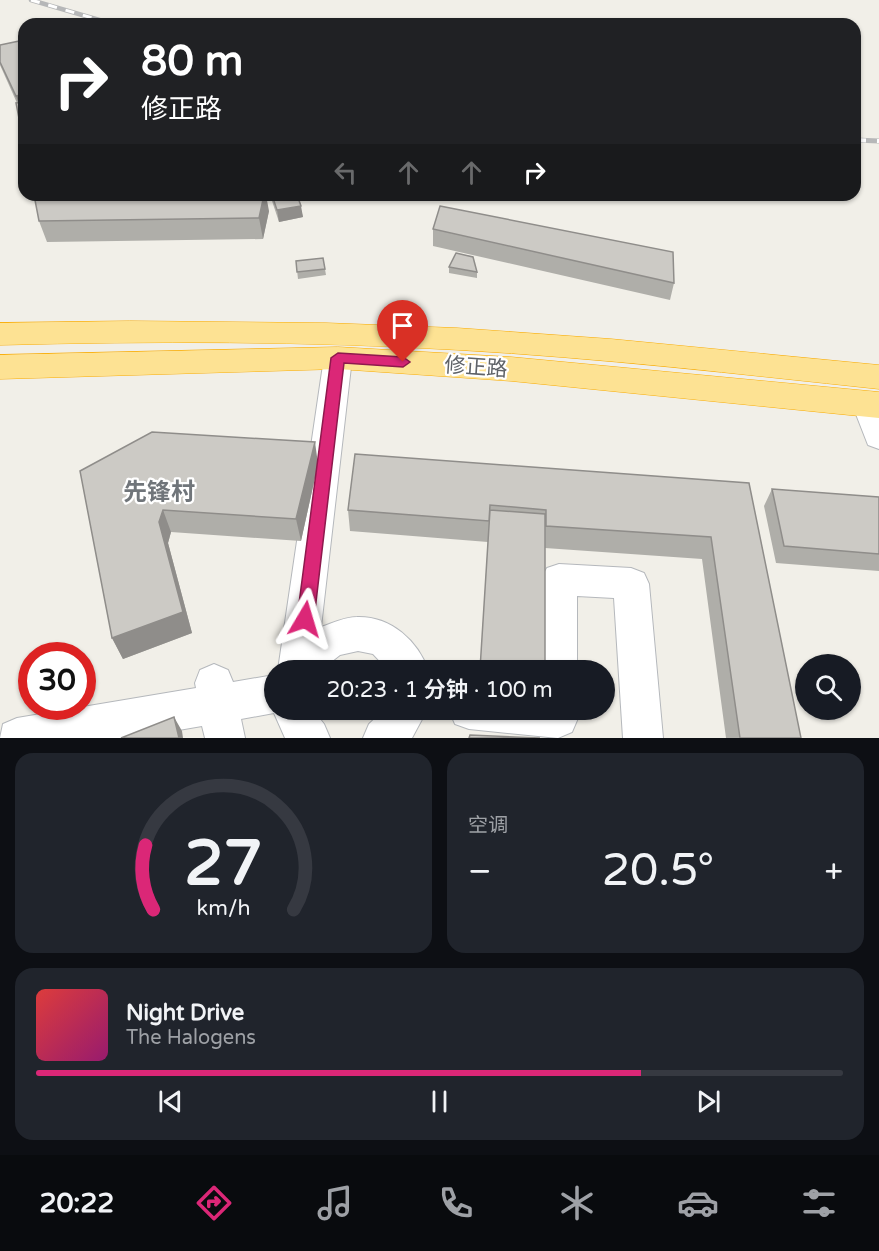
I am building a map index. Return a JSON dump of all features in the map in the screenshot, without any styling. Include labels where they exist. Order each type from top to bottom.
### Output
[{"type":"highway","name":"修正路","points":[[0,334],[116,330],[348,334],[500,342],[875,395]]},
{"type":"highway","name":"修正路","points":[[0,367],[338,358],[875,395]]},
{"type":"street","points":[[299,660],[338,358]]},
{"type":"street","points":[[875,395],[879,437]]},
{"type":"street","points":[[558,660],[559,579],[631,584],[643,738]]},
{"type":"street","points":[[305,660],[313,650],[329,639],[348,634],[368,634],[385,641],[399,653],[403,660]]},
{"type":"street","points":[[17,738],[219,708],[264,715]]},
{"type":"street","points":[[383,738],[394,730],[400,720]]},
{"type":"street","points":[[544,720],[559,722]]},
{"type":"building","points":[[18,41],[18,96],[16,96],[0,62],[0,45]]},
{"type":"building","points":[[35,201],[263,201],[259,218],[39,221]]},
{"type":"building","points":[[274,201],[299,201],[301,206],[277,210]]},
{"type":"building","points":[[440,206],[673,252],[674,283],[433,229]]},
{"type":"building","points":[[456,253],[473,257],[477,272],[449,267]]},
{"type":"building","points":[[323,258],[325,269],[297,272],[296,261]]},
{"type":"building","points":[[152,432],[315,442],[296,519],[163,510],[159,522],[183,612],[112,638],[80,471]]},
{"type":"building","points":[[355,454],[749,483],[795,709],[795,720],[797,720],[801,738],[740,738],[711,537],[546,526],[546,510],[490,505],[489,521],[348,510]]},
{"type":"building","points":[[772,489],[879,497],[879,554],[784,546]]},
{"type":"building","points":[[490,510],[545,514],[545,660],[481,660]]},
{"type":"building","points":[[174,717],[179,738],[121,738]]},
{"type":"building","points":[[470,735],[540,738],[469,738]]},
{"type":"railway","points":[[31,0],[92,18]]},
{"type":"railway","points":[[861,140],[879,141]]},
{"type":"district","name":"先锋村","points":[[159,492]]},
{"type":"route","points":[[305,619],[338,358],[403,362]]}]
